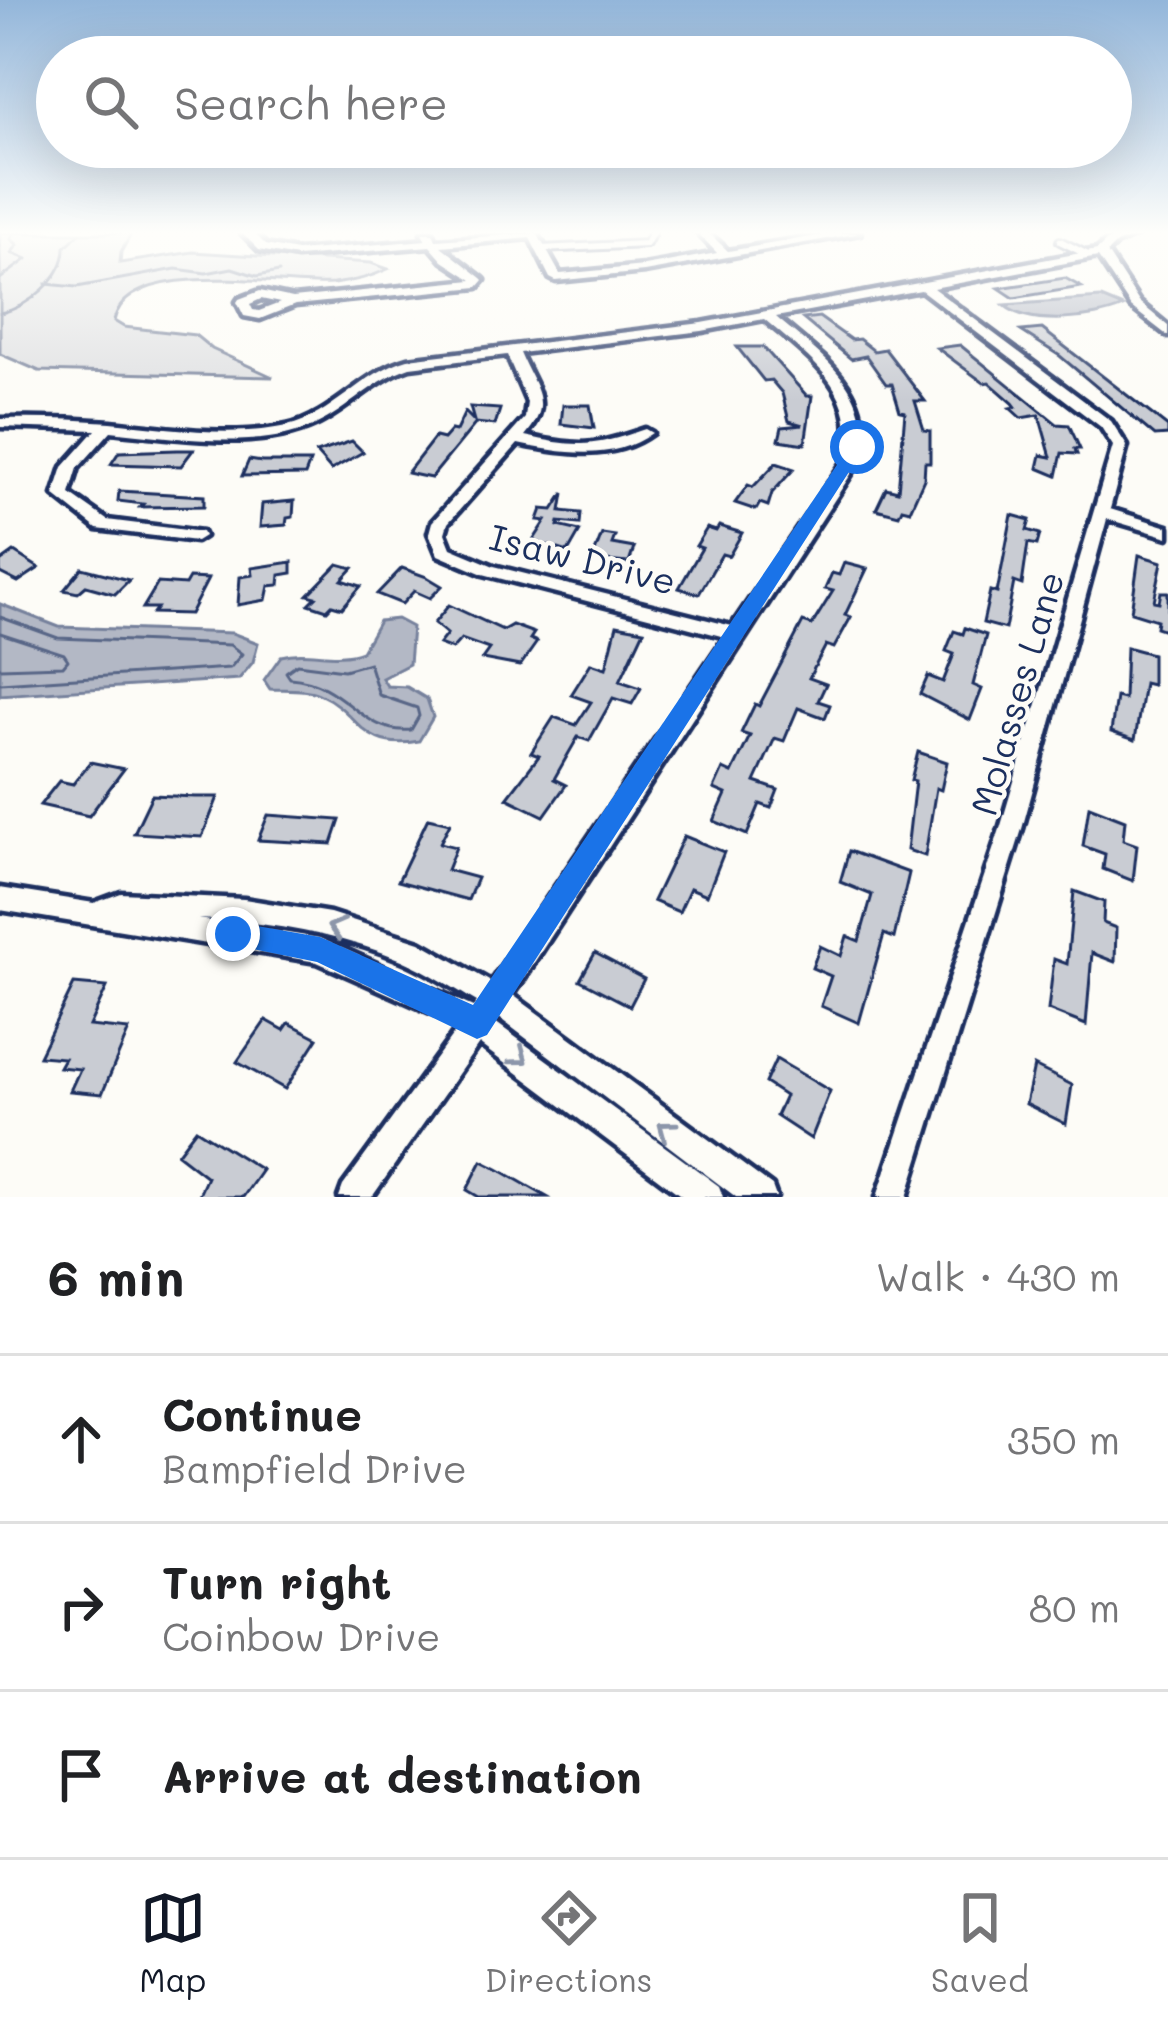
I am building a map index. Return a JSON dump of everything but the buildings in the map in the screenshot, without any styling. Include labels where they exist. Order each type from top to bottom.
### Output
[{"type":"street","points":[[293,302],[433,289]]},
{"type":"street","points":[[0,423],[285,430],[307,424],[384,370],[408,362],[768,316],[915,289]]},
{"type":"street","name":"Molasses Lane","points":[[892,1197],[1011,829],[1120,446],[1115,435],[927,289]]},
{"type":"street","points":[[1123,289],[1168,332]]},
{"type":"street","points":[[354,1197],[477,1025],[850,462],[860,428],[845,389],[768,316]]},
{"type":"street","points":[[512,350],[534,401],[532,419],[517,439],[585,452],[645,433]]},
{"type":"street","points":[[108,426],[71,467],[62,495],[103,525],[196,536]]},
{"type":"street","name":"Isaw Drive","points":[[517,439],[440,521],[438,542],[444,551],[489,570],[734,633]]},
{"type":"street","points":[[1101,512],[1168,532]]},
{"type":"street","points":[[0,898],[320,950],[457,1011],[708,1197]]},
{"type":"street","points":[[99,912],[121,904],[244,910],[330,926],[411,951],[495,998],[760,1197]]},
{"type":"shaded area","points":[[0,289],[146,289],[125,301],[114,321],[124,327],[195,335],[212,349],[273,377],[39,371],[0,354]]},
{"type":"water","points":[[1101,298],[1123,307],[1096,315],[1045,319],[1004,305]]},
{"type":"water","points":[[0,604],[59,627],[232,633],[258,643],[253,662],[239,679],[0,695]]},
{"type":"water","points":[[397,619],[412,627],[409,664],[382,678],[387,686],[407,687],[427,699],[433,717],[419,741],[384,741],[319,694],[270,689],[264,680],[281,656],[362,651],[379,621]]},
{"type":"waterway","points":[[0,313],[44,289]]},
{"type":"route","points":[[233,934],[320,950],[457,1011],[477,1025],[857,447]]}]
